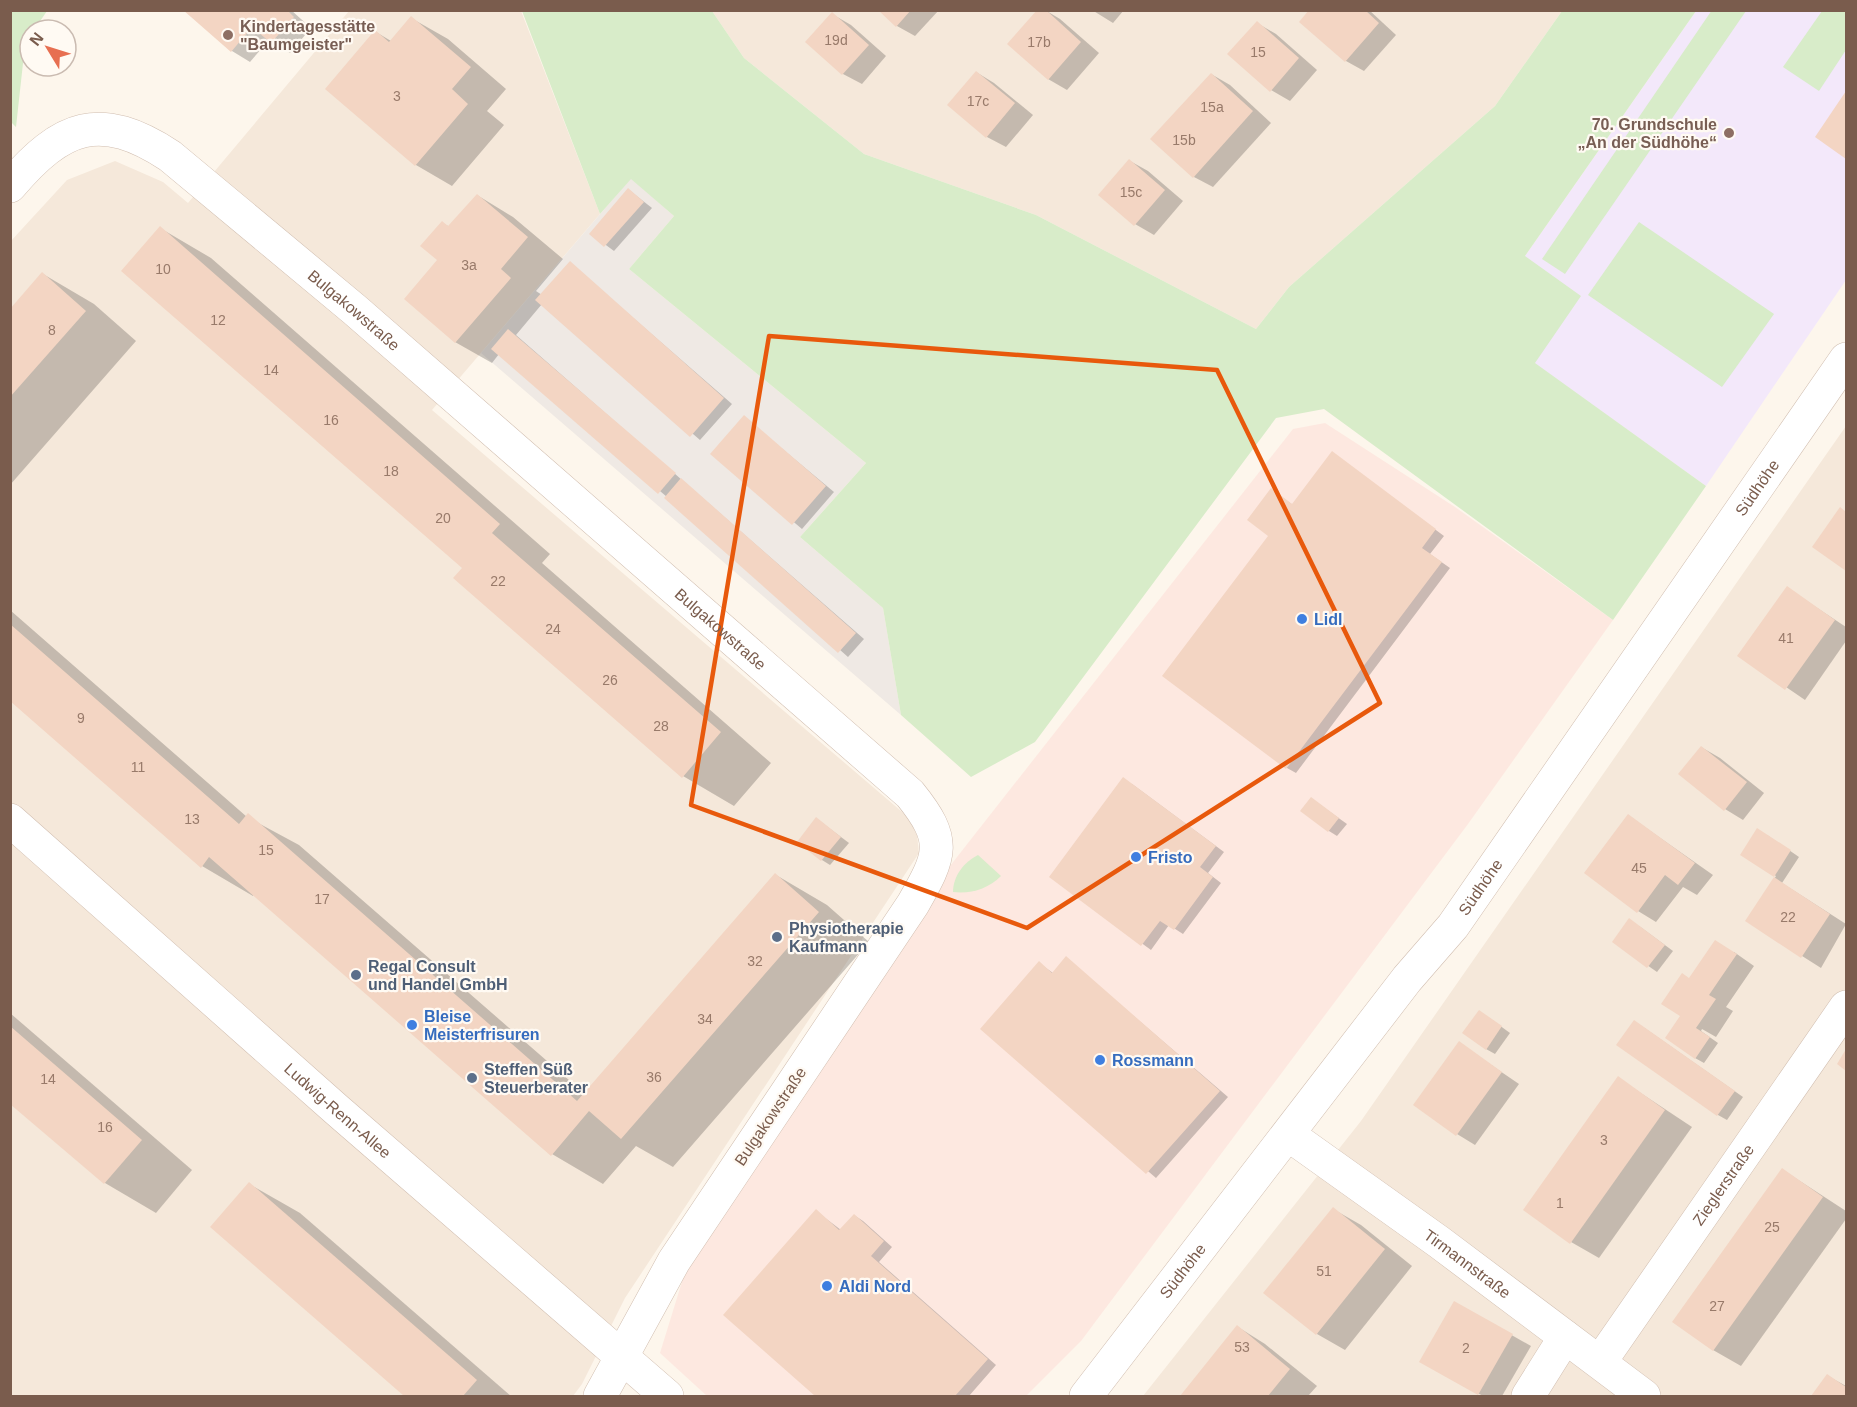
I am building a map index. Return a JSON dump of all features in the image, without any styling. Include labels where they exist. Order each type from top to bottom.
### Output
[{"type":"street","name":"Bulgakowstraße","points":[[10,186],[31,161],[75,132],[100,129],[125,133],[147,140],[194,173],[399,348],[910,794],[928,816],[936,839],[937,856],[913,904],[674,1261],[600,1396]]},
{"type":"street","name":"Südhöhe","points":[[1086,1396],[1407,979],[1453,926],[1846,359]]},
{"type":"street","name":"Ludwig-Renn-Allee","points":[[10,820],[345,1117],[667,1396]]},
{"type":"street","name":"Zieglerstraße","points":[[1600,1362],[1846,1007]]},
{"type":"street","name":"Tirmannstraße","points":[[1289,1135],[1440,1242],[1644,1396]]},
{"type":"street","points":[[1528,1396],[1565,1337]]},
{"type":"highlighted area","points":[[769,336],[1217,370],[1380,703],[1027,928],[691,805]]},
{"type":"shaded area","points":[[349,11],[521,11],[600,214],[432,410],[908,817],[917,835],[919,853],[625,1298],[582,1384],[573,1396],[11,1396],[10,242],[67,180],[115,161],[163,182],[188,203]]},
{"type":"shaded area","points":[[712,11],[1562,11],[1495,106],[1289,287],[1256,329],[1036,215],[864,154],[744,58]]},
{"type":"shaded area","name":"70. Grundschule „An der Südhöhe“","points":[[1696,11],[1846,11],[1846,280],[1706,486],[1534,363],[1525,256]]},
{"type":"shaded area","points":[[631,178],[674,216],[629,269],[866,463],[800,537],[883,608],[901,715],[481,353]]},
{"type":"shaded area","points":[[1325,423],[1455,507],[1613,620],[1468,824],[1081,1341],[1026,1396],[707,1396],[660,1353],[685,1272],[950,866],[1293,429]]},
{"type":"shaded area","points":[[1846,426],[1846,1396],[1143,1396],[1361,1121]]},
{"type":"green space","points":[[1712,10],[1746,11],[1565,274],[1542,259]]},
{"type":"green space","points":[[10,11],[47,11],[42,18],[18,18],[18,78],[21,78],[16,127],[11,122]]},
{"type":"green space","points":[[522,11],[712,11],[744,58],[864,154],[1036,215],[1256,329],[1289,287],[1495,106],[1562,11],[1696,11],[1525,256],[1581,296],[1535,363],[1706,486],[1613,620],[1324,409],[1276,418],[1035,742],[971,777],[901,715],[883,608],[800,537],[866,463],[629,269],[674,216],[631,179],[600,214]]},
{"type":"green space","points":[[1822,11],[1846,11],[1846,50],[1819,91],[1783,67]]},
{"type":"green space","points":[[1639,222],[1774,314],[1722,387],[1588,295]]},
{"type":"green space","points":[[978,855],[1001,876],[979,890],[953,892],[960,870]]},
{"type":"building","name":"Kindertagesstätte \"Baumgeister\"","points":[[183,10],[287,10],[294,17],[271,43],[252,27],[231,52]]},
{"type":"building","points":[[878,10],[911,10],[896,27]]},
{"type":"building","points":[[1037,10],[1046,10],[1081,42],[1048,80],[1007,44]]},
{"type":"building","points":[[1309,10],[1365,10],[1379,23],[1345,62],[1299,22]]},
{"type":"building","points":[[832,12],[869,45],[842,75],[805,42]]},
{"type":"building","points":[[411,16],[471,67],[452,89],[468,104],[415,166],[325,89],[375,30],[389,42]]},
{"type":"building","points":[[1257,21],[1299,58],[1270,92],[1227,54]]},
{"type":"building","points":[[976,71],[1015,103],[986,138],[947,105]]},
{"type":"building","points":[[1211,73],[1253,111],[1193,178],[1150,139]]},
{"type":"building","points":[[1846,91],[1846,159],[1815,137]]},
{"type":"building","points":[[1129,159],[1165,190],[1134,226],[1098,195]]},
{"type":"building","points":[[628,188],[644,202],[604,247],[589,234]]},
{"type":"building","points":[[477,194],[528,237],[501,269],[511,278],[455,343],[404,299],[437,260],[420,246],[442,221],[448,226]]},
{"type":"building","points":[[160,226],[500,524],[492,533],[721,732],[682,778],[453,578],[462,568],[121,271]]},
{"type":"building","points":[[570,261],[724,398],[690,437],[535,300]]},
{"type":"building","points":[[42,272],[86,311],[10,397],[10,309]]},
{"type":"building","points":[[508,329],[676,473],[658,494],[491,349]]},
{"type":"building","points":[[744,415],[826,486],[792,525],[710,454]]},
{"type":"building","name":"Lidl","points":[[1332,451],[1436,529],[1422,548],[1442,562],[1286,769],[1162,676],[1268,536],[1247,520],[1271,488],[1292,504]]},
{"type":"building","points":[[681,478],[856,633],[838,653],[664,498]]},
{"type":"building","points":[[1840,507],[1846,512],[1846,571],[1812,547]]},
{"type":"building","points":[[1787,586],[1835,620],[1785,690],[1737,656]]},
{"type":"building","points":[[10,624],[239,824],[248,813],[577,1101],[775,873],[819,912],[621,1139],[589,1111],[551,1156],[209,857],[201,868],[10,701]]},
{"type":"building","points":[[1701,746],[1747,782],[1724,811],[1678,774]]},
{"type":"building","name":"Fristo","points":[[1123,777],[1216,846],[1200,867],[1213,877],[1174,930],[1160,921],[1141,946],[1049,877]]},
{"type":"building","points":[[1311,797],[1339,818],[1328,832],[1300,811]]},
{"type":"building","points":[[1628,814],[1695,863],[1678,885],[1665,875],[1637,913],[1584,873]]},
{"type":"building","points":[[816,817],[841,837],[821,861],[797,842]]},
{"type":"building","points":[[1757,828],[1791,850],[1774,877],[1740,855]]},
{"type":"building","points":[[1774,877],[1830,914],[1801,958],[1745,921]]},
{"type":"building","points":[[1629,918],[1665,945],[1647,968],[1612,942]]},
{"type":"building","points":[[1715,940],[1737,954],[1709,995],[1716,999],[1696,1028],[1710,1037],[1695,1059],[1665,1038],[1680,1016],[1661,1004],[1682,973],[1689,978]]},
{"type":"building","name":"Rossmann","points":[[1066,956],[1220,1091],[1146,1174],[980,1029],[1039,961],[1052,973]]},
{"type":"building","points":[[1479,1010],[1502,1026],[1486,1050],[1462,1033]]},
{"type":"building","points":[[1634,1020],[1735,1091],[1717,1116],[1616,1045]]},
{"type":"building","points":[[10,1026],[142,1140],[104,1184],[10,1104]]},
{"type":"building","points":[[1459,1041],[1502,1072],[1456,1136],[1413,1105]]},
{"type":"building","points":[[1846,1049],[1846,1071],[1837,1064]]},
{"type":"building","points":[[1618,1076],[1665,1110],[1570,1244],[1523,1210]]},
{"type":"building","points":[[1782,1168],[1823,1197],[1713,1351],[1672,1322]]},
{"type":"building","points":[[249,1182],[477,1380],[463,1396],[404,1396],[210,1227]]},
{"type":"building","points":[[1333,1207],[1385,1249],[1316,1335],[1263,1293]]},
{"type":"building","name":"Aldi Nord","points":[[816,1209],[839,1230],[854,1214],[884,1241],[871,1256],[988,1359],[955,1396],[815,1396],[723,1315]]},
{"type":"building","points":[[1454,1301],[1513,1334],[1478,1395],[1419,1362]]},
{"type":"building","points":[[1237,1325],[1290,1369],[1268,1396],[1180,1396]]},
{"type":"building","points":[[1827,1374],[1846,1387],[1846,1396],[1811,1396]]},
{"type":"place","name":"Kindertagesstätte \"Baumgeister\"","points":[[228,35]]},
{"type":"place","name":"70. Grundschule „An der Südhöhe“","points":[[1729,133]]},
{"type":"place","name":"Lidl","points":[[1302,619]]},
{"type":"place","name":"Fristo","points":[[1136,857]]},
{"type":"place","name":"Physiotherapie Kaufmann","points":[[777,937]]},
{"type":"place","name":"Regal Consult und Handel GmbH","points":[[356,975]]},
{"type":"place","name":"Bleise Meisterfrisuren","points":[[412,1025]]},
{"type":"place","name":"Rossmann","points":[[1100,1060]]},
{"type":"place","name":"Steffen Süß Steuerberater","points":[[472,1078]]},
{"type":"place","name":"Aldi Nord","points":[[827,1286]]}]
